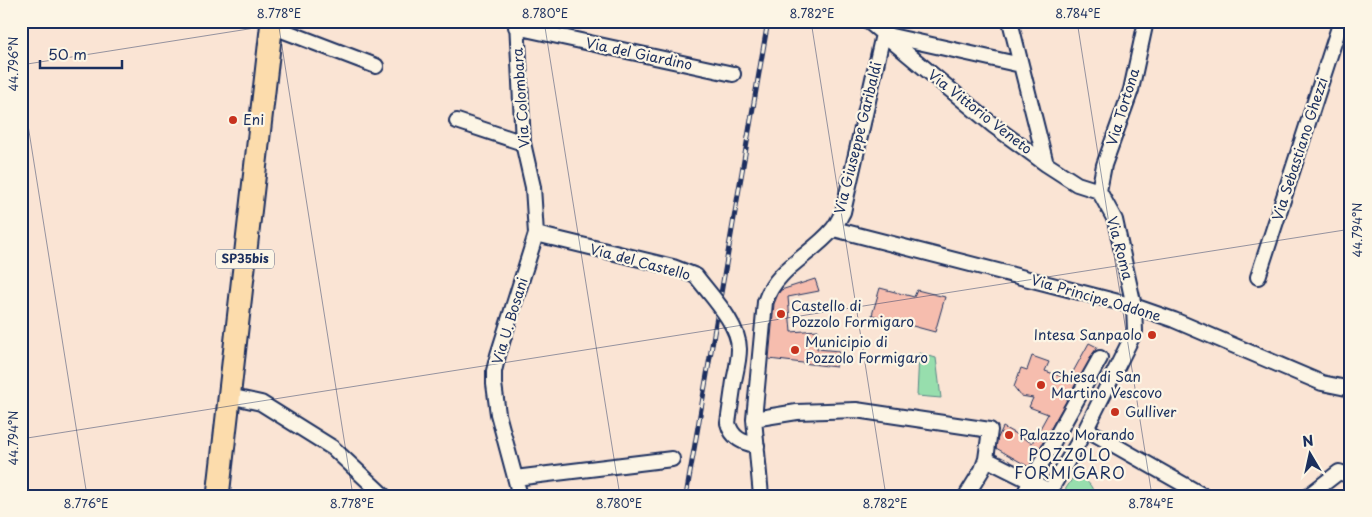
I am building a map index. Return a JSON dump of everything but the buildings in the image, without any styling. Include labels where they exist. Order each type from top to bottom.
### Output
[{"type":"main road","name":"SP35bis","points":[[218,496],[271,23]]},
{"type":"street","name":"Via Vittorio Veneto","points":[[868,21],[885,28],[994,126],[1077,184],[1099,191]]},
{"type":"street","points":[[1010,21],[1046,164]]},
{"type":"street","name":"Via Tortona","points":[[1099,191],[1104,165],[1131,90],[1146,21]]},
{"type":"street","name":"Via Sebastiano Ghezzi","points":[[1258,277],[1341,21]]},
{"type":"street","points":[[271,23],[376,66]]},
{"type":"street","name":"Via del Giardino","points":[[517,24],[733,74]]},
{"type":"street","name":"Via Colombara","points":[[517,24],[523,143],[533,187],[536,234]]},
{"type":"street","points":[[885,28],[1021,64]]},
{"type":"street","name":"Via Giuseppe Garibaldi","points":[[761,496],[754,419],[765,302],[769,288],[834,228],[843,212],[885,28]]},
{"type":"street","points":[[457,121],[523,143]]},
{"type":"street","name":"Via Roma","points":[[1048,494],[1086,429],[1135,331],[1134,306],[1115,220],[1099,191]]},
{"type":"street","name":"Via Principe Oddone","points":[[834,228],[1134,306],[1174,320],[1322,383],[1351,389]]},
{"type":"street","name":"Via del Castello","points":[[536,234],[673,267],[696,276],[733,326],[737,338],[739,350],[728,423],[730,430],[735,437],[757,446]]},
{"type":"street","name":"Via U. Bosani","points":[[520,496],[498,414],[494,371],[536,234]]},
{"type":"street","points":[[1023,496],[1100,358]]},
{"type":"street","points":[[229,396],[260,403],[333,448],[384,496]]},
{"type":"street","points":[[754,419],[797,412],[856,410],[990,430],[986,459],[982,470],[966,496]]},
{"type":"street","points":[[1086,429],[1204,496]]},
{"type":"street","points":[[986,459],[1031,482],[1048,494]]},
{"type":"street","points":[[515,478],[672,460]]},
{"type":"street","points":[[1308,496],[1339,472],[1351,476]]},
{"type":"green space","points":[[919,353],[936,358],[941,398],[917,396]]},
{"type":"green space","points":[[1076,473],[1088,483],[1095,496],[1061,496]]},
{"type":"railway","points":[[686,496],[768,21]]},
{"type":"place","name":"Eni","points":[[233,120]]},
{"type":"place","name":"Castello di Pozzolo Formigaro","points":[[781,314]]},
{"type":"place","name":"Intesa Sanpaolo","points":[[1152,335]]},
{"type":"place","name":"Municipio di Pozzolo Formigaro","points":[[795,350]]},
{"type":"place","name":"Chiesa di San Martino Vescovo","points":[[1041,385]]},
{"type":"place","name":"Gulliver","points":[[1115,412]]},
{"type":"place","name":"Palazzo Morando","points":[[1009,435]]},
{"type":"district","name":"POZZOLO FORMIGARO","points":[[1070,464]]}]
